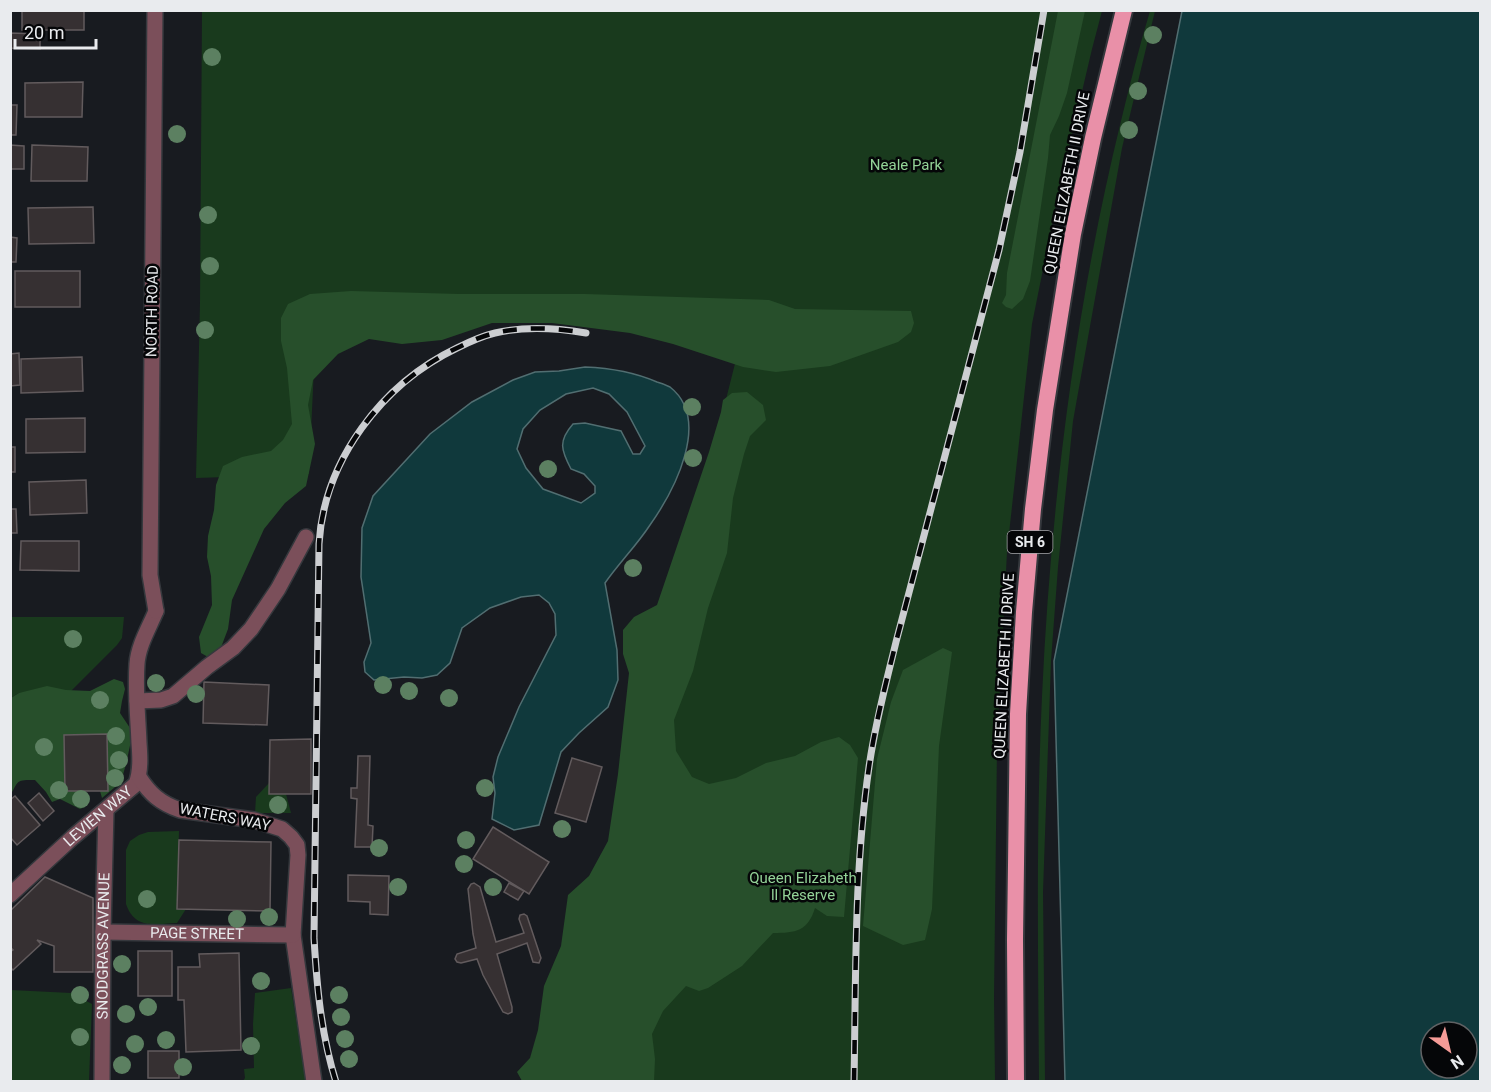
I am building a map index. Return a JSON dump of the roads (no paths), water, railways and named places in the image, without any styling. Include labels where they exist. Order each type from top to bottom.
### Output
[{"type":"highway","name":"QUEEN ELIZABETH II DRIVE","points":[[1016,1082],[1015,928],[1018,714],[1033,509],[1045,410],[1074,234],[1093,138],[1124,10]]},
{"type":"street","name":"NORTH ROAD","points":[[155,10],[150,575],[156,611]]},
{"type":"street","points":[[137,701],[161,700],[173,696],[233,648],[251,629],[278,589],[306,537]]},
{"type":"street","name":"LEVIEN WAY","points":[[10,895],[73,837],[136,784],[139,777],[140,758],[137,660],[156,611]]},
{"type":"street","name":"WATERS WAY","points":[[139,777],[148,790],[168,806],[180,810],[254,820],[282,829],[297,845],[293,935],[314,1082]]},
{"type":"street","name":"SNODGRASS AVENUE","points":[[102,1082],[106,810]]},
{"type":"street","name":"PAGE STREET","points":[[103,932],[293,935]]},
{"type":"water","points":[[1182,11],[1480,11],[1480,1081],[1065,1081],[1054,661]]},
{"type":"water","points":[[585,367],[613,370],[631,373],[670,387],[682,401],[688,418],[688,436],[685,456],[669,494],[645,532],[605,583],[617,650],[618,680],[608,707],[561,752],[539,825],[514,830],[492,819],[495,793],[493,777],[498,757],[519,707],[556,635],[555,614],[549,603],[539,595],[521,597],[490,608],[462,628],[450,663],[437,675],[422,678],[374,680],[365,672],[364,662],[371,643],[361,577],[362,528],[373,496],[430,434],[472,402],[513,380],[535,372]],"holes":[[[593,388],[609,394],[627,412],[645,446],[640,454],[633,454],[621,431],[585,423],[573,424],[563,441],[563,451],[571,469],[584,474],[595,486],[595,493],[581,503],[543,489],[526,468],[517,449],[523,429],[540,410],[566,394]]]},
{"type":"railway","points":[[854,1082],[858,884],[871,751],[896,642],[999,250],[1020,152],[1044,10]]},
{"type":"railway","points":[[336,1082],[320,1011],[314,938],[319,544],[323,513],[332,483],[345,455],[362,428],[404,382],[430,363],[490,334],[540,328],[586,333]]},
{"type":"park label","name":"Neale Park","points":[[906,165]]},
{"type":"park label","name":"Queen Elizabeth ll Reserve","points":[[803,886]]}]
